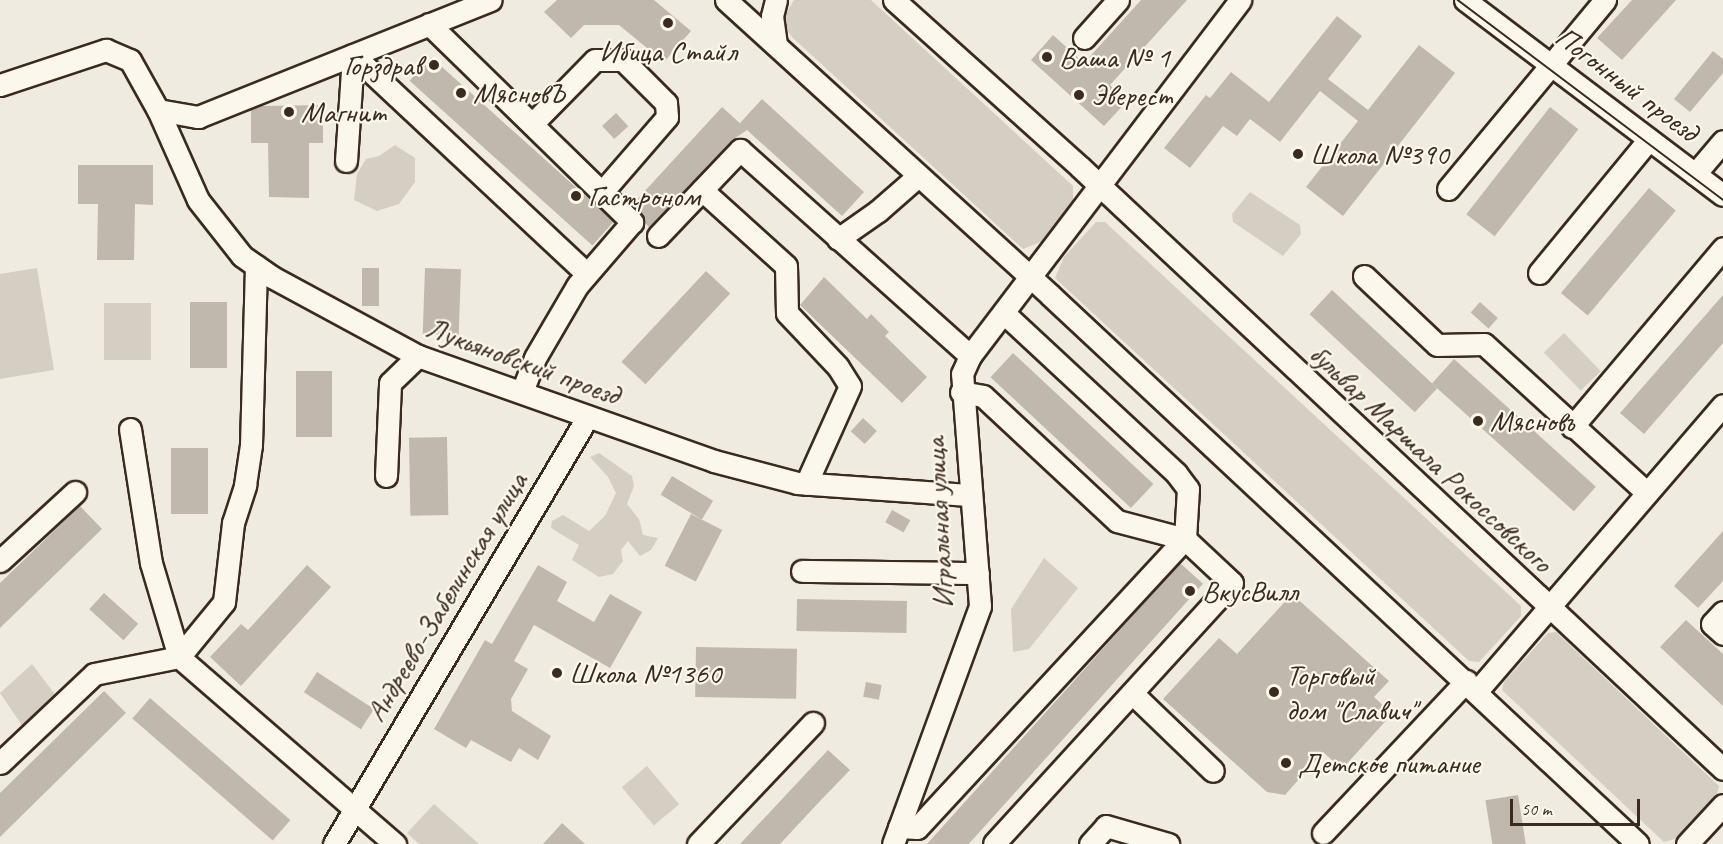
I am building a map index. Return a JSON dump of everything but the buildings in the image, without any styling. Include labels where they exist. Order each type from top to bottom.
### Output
[{"type":"street","points":[[158,111],[198,117],[429,24],[455,6],[490,0]]},
{"type":"street","points":[[726,0],[776,43],[1471,686],[1638,844]]},
{"type":"street","points":[[776,0],[772,16],[776,43]]},
{"type":"street","name":"бульвар Маршала Рокоссовского","points":[[894,0],[1100,187],[1723,769]]},
{"type":"street","points":[[1084,38],[1118,0]]},
{"type":"street","points":[[1030,279],[1240,0]]},
{"type":"street","name":"Погонный проезд","points":[[1466,0],[1723,195]]},
{"type":"street","points":[[1449,189],[1605,0]]},
{"type":"street","points":[[429,24],[603,191],[632,222],[586,274],[535,358],[522,392]]},
{"type":"street","name":"Лукьяновский проезд","points":[[0,84],[106,50],[130,60],[158,111],[204,211],[242,256],[418,356],[714,461],[806,484],[969,495]]},
{"type":"street","points":[[346,161],[353,55]]},
{"type":"street","points":[[353,55],[586,274]]},
{"type":"street","points":[[533,123],[596,60],[623,60],[666,103],[667,117],[603,191]]},
{"type":"street","points":[[1539,273],[1649,139]]},
{"type":"street","points":[[1695,174],[1723,141]]},
{"type":"street","points":[[658,236],[740,150],[970,356]]},
{"type":"street","points":[[838,239],[897,196],[918,176]]},
{"type":"street","points":[[702,190],[786,266],[787,313],[838,368],[849,386],[806,484]]},
{"type":"street","points":[[1572,427],[1723,248]]},
{"type":"street","points":[[0,763],[94,674],[179,657],[225,602],[233,523],[245,485],[251,445],[256,266]]},
{"type":"street","points":[[1364,276],[1437,345],[1484,344],[1572,427],[1646,492]]},
{"type":"street","name":"Игральная улица","points":[[896,835],[980,606],[961,392],[962,374],[970,356],[1030,279]]},
{"type":"street","points":[[896,835],[917,828],[1185,539],[1188,489],[1176,473],[1004,313]]},
{"type":"street","points":[[386,476],[390,382],[418,356]]},
{"type":"street","points":[[961,392],[983,396],[1117,520],[1185,539],[1232,583],[994,844]]},
{"type":"street","points":[[1323,833],[1547,607],[1723,405]]},
{"type":"street","name":"Андреево-Забелинская улица","points":[[334,844],[588,417]]},
{"type":"street","points":[[130,429],[152,562],[179,657],[395,844]]},
{"type":"street","points":[[0,561],[75,492]]},
{"type":"street","points":[[802,571],[978,573]]},
{"type":"street","points":[[1723,612],[1712,624],[1723,634]]},
{"type":"street","points":[[1132,693],[1213,771]]},
{"type":"street","points":[[698,844],[813,723]]},
{"type":"street","points":[[1688,844],[1723,805]]},
{"type":"street","points":[[1090,844],[1106,826],[1168,844]]},
{"type":"shaded area","points":[[794,0],[871,0],[1073,186],[1073,203],[1043,241],[1023,249],[793,38],[785,27],[784,17]]},
{"type":"shaded area","points":[[395,145],[415,158],[415,182],[399,204],[377,211],[354,200],[357,174],[366,159],[379,156]]},
{"type":"shaded area","points":[[1250,192],[1300,225],[1301,234],[1283,256],[1233,222],[1232,214]]},
{"type":"shaded area","points":[[1096,222],[1105,222],[1521,606],[1521,616],[1479,662],[1469,661],[1055,278],[1064,257]]},
{"type":"shaded area","points":[[37,268],[54,370],[0,379],[0,274]]},
{"type":"shaded area","points":[[104,303],[151,303],[151,360],[104,360]]},
{"type":"shaded area","points":[[1564,333],[1601,371],[1581,391],[1544,352]]},
{"type":"shaded area","points":[[599,453],[632,476],[634,486],[627,504],[639,519],[643,535],[658,538],[651,550],[640,556],[628,541],[621,550],[623,561],[613,574],[599,577],[572,560],[579,545],[551,528],[552,521],[563,515],[589,531],[605,516],[616,493],[608,477],[590,457]]},
{"type":"shaded area","points":[[1044,558],[1078,588],[1029,649],[1013,652],[1011,609]]},
{"type":"shaded area","points":[[1556,632],[1719,786],[1715,802],[1682,837],[1664,842],[1502,690],[1504,682],[1548,633]]},
{"type":"shaded area","points":[[32,664],[57,697],[23,727],[0,693]]},
{"type":"shaded area","points":[[647,766],[679,804],[654,826],[622,787]]},
{"type":"shaded area","points":[[434,804],[479,844],[419,844],[407,833]]},
{"type":"tram line","points":[[1458,0],[1723,200]]},
{"type":"place","name":"Ибица Стайл","points":[[668,23]]},
{"type":"place","name":"Ваша № 1","points":[[1047,57]]},
{"type":"place","name":"Горздрав","points":[[434,65]]},
{"type":"place","name":"МясновЪ","points":[[461,93]]},
{"type":"place","name":"Эверест","points":[[1079,95]]},
{"type":"place","name":"Магнит","points":[[289,112]]},
{"type":"place","name":"Школа №390","points":[[1298,154]]},
{"type":"place","name":"Гастроном","points":[[576,196]]},
{"type":"place","name":"Мясновъ","points":[[1478,421]]},
{"type":"place","name":"ВкусВилл","points":[[1190,591]]},
{"type":"place","name":"Школа №1360","points":[[557,673]]},
{"type":"place","name":"Торговый дом \"Славич\"","points":[[1274,692]]},
{"type":"place","name":"Детское питание","points":[[1286,763]]}]
